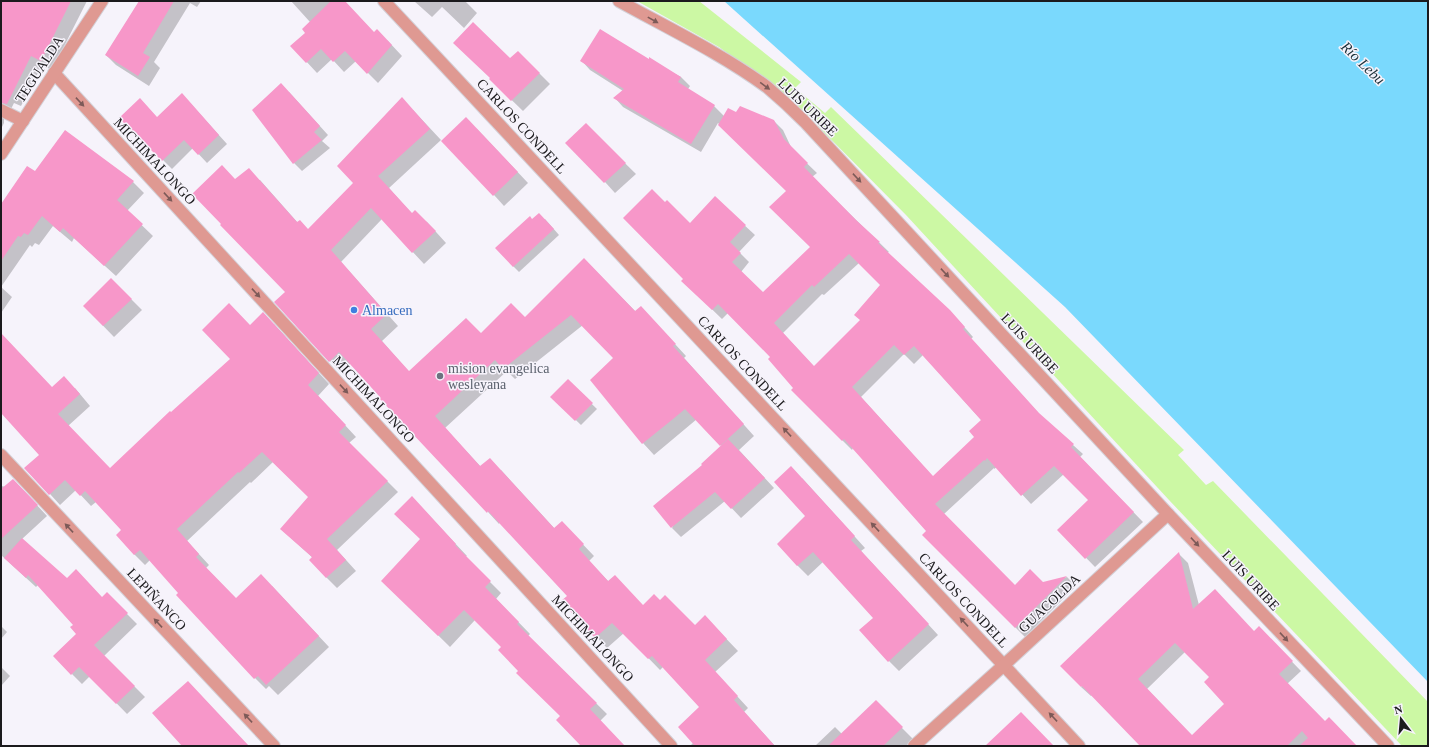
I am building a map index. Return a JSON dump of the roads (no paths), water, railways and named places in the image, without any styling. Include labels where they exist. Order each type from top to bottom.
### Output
[{"type":"street","name":"TEGUALDA","points":[[1,154],[102,1]]},
{"type":"street","name":"CARLOS CONDELL","points":[[384,1],[1080,746]]},
{"type":"street","name":"LUIS URIBE","points":[[619,1],[726,60],[766,87],[787,104],[811,128],[1168,514],[1388,746]]},
{"type":"street","name":"MICHIMALONGO","points":[[54,73],[672,746]]},
{"type":"street","points":[[1,110],[23,121]]},
{"type":"street","name":"LEPIÑANCO","points":[[1,455],[274,746]]},
{"type":"street","name":"LEPIÑANCO","points":[[1,463],[18,473]]},
{"type":"street","name":"GUACOLDA","points":[[914,746],[1168,514]]},
{"type":"water","name":"Río Lebu","points":[[724,1],[1428,1],[1428,682],[1065,307]]},
{"type":"place","name":"Almacen","points":[[354,310]]},
{"type":"place","name":"mision evangelica wesleyana","points":[[440,376]]}]
